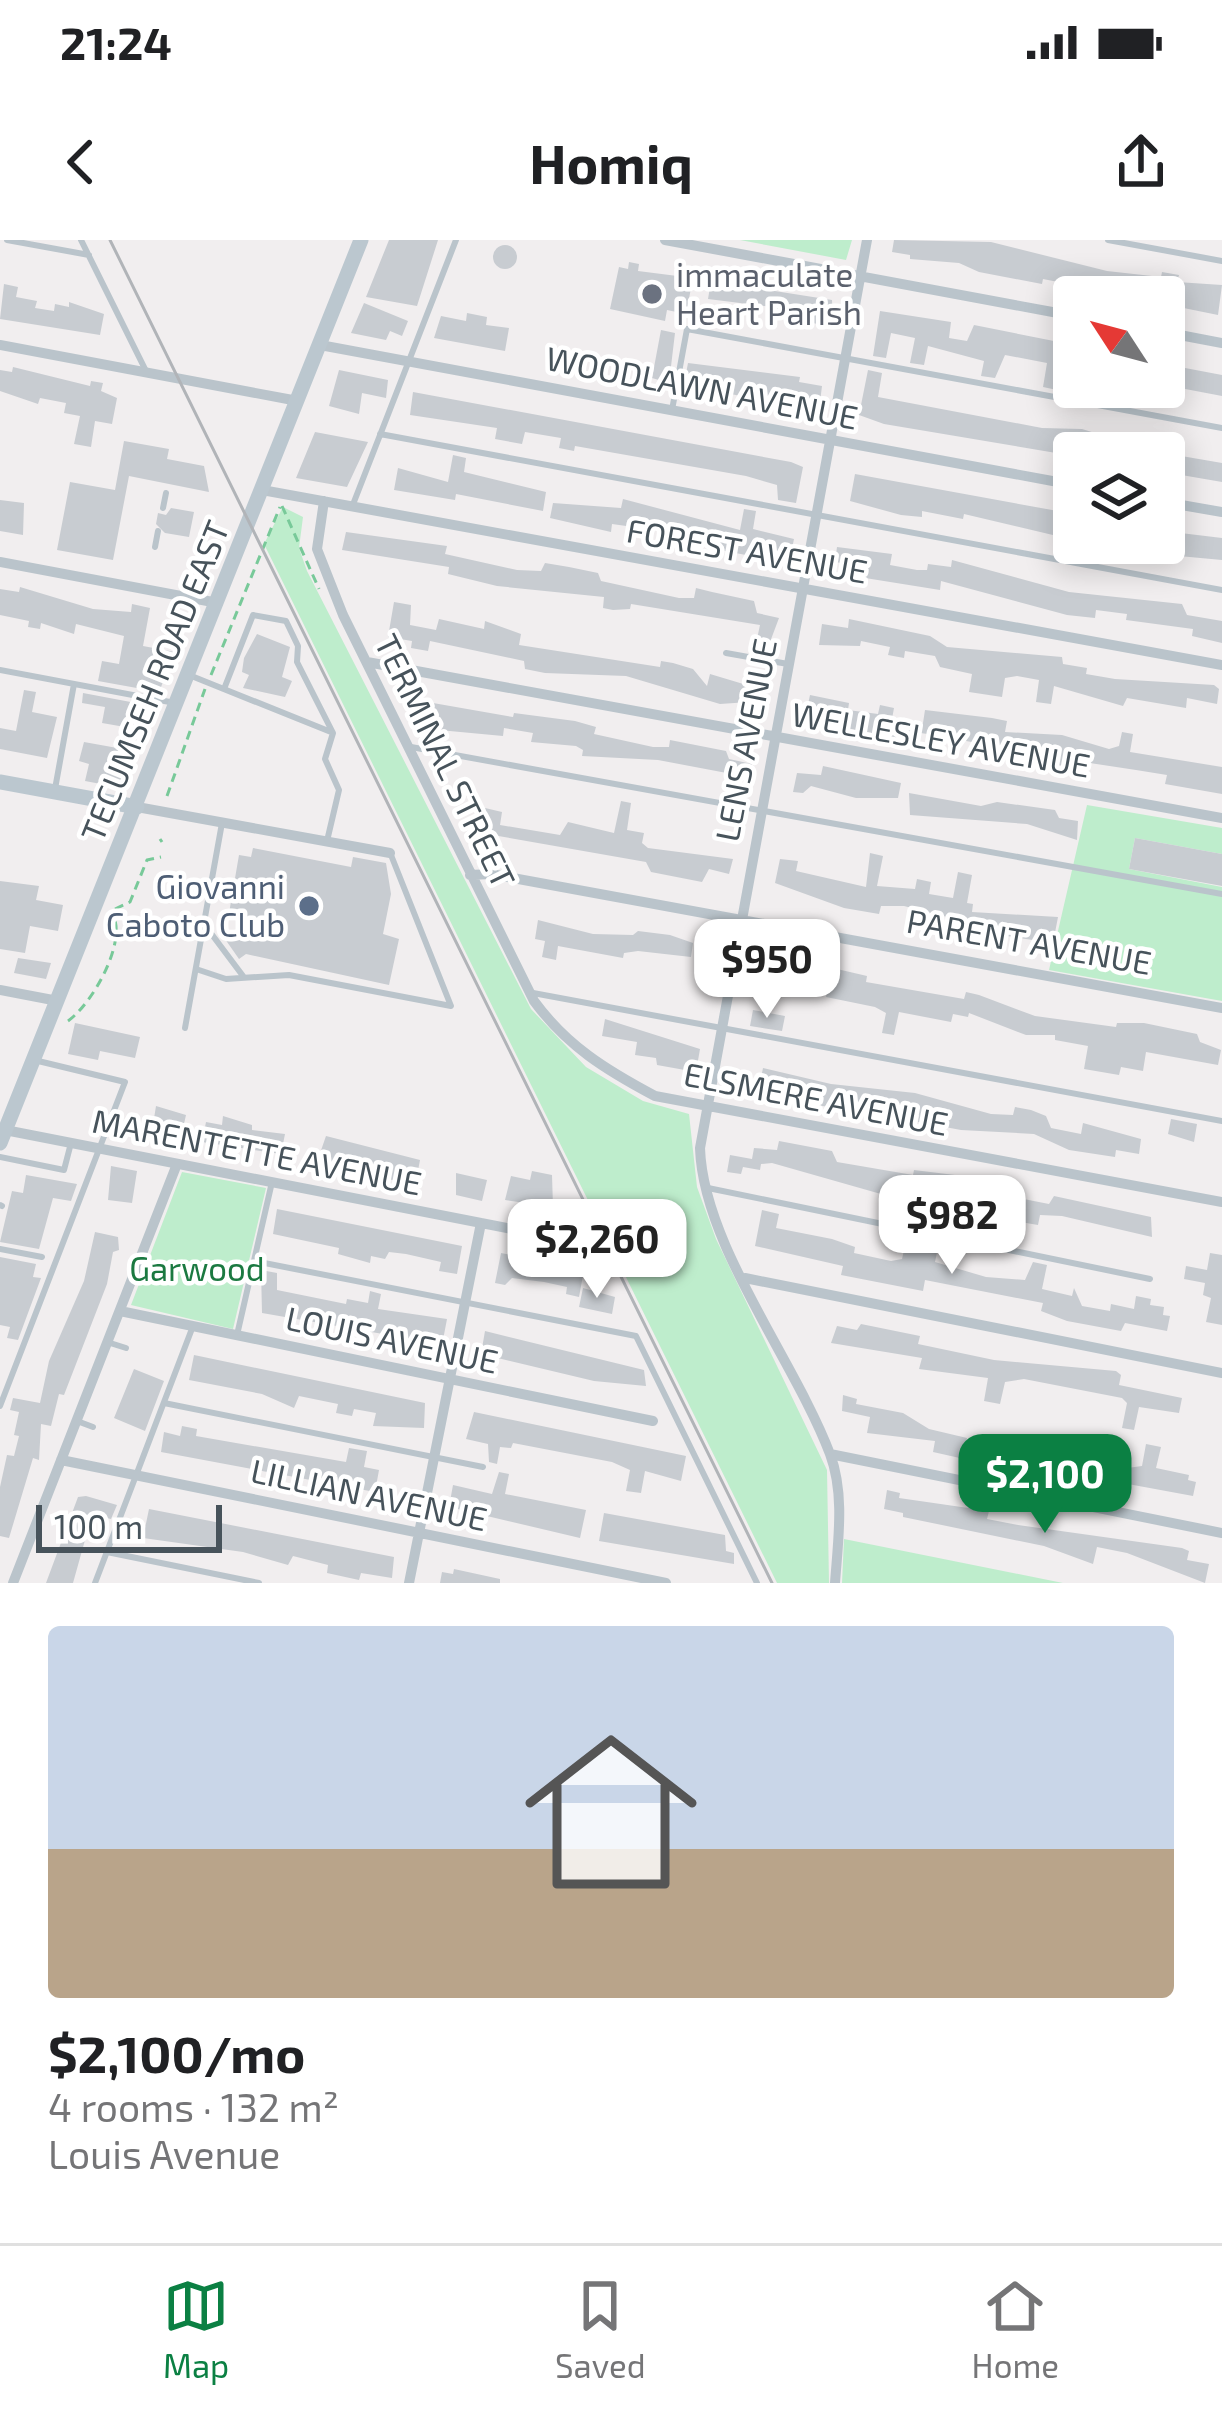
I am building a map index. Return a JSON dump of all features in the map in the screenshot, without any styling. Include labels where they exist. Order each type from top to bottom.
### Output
[{"type":"main road","name":"TECUMSEH ROAD EAST","points":[[3,1136],[361,240]]},
{"type":"main road","points":[[0,783],[137,807]]},
{"type":"street","points":[[666,240],[1053,312]]},
{"type":"street","name":"LENS AVENUE","points":[[835,1583],[839,1513],[830,1454],[704,1188],[700,1148],[867,240]]},
{"type":"street","points":[[1185,336],[1222,343]]},
{"type":"street","points":[[0,345],[298,401]]},
{"type":"street","name":"WOODLAWN AVENUE","points":[[320,345],[514,375],[672,410],[1053,481]]},
{"type":"street","name":"FOREST AVENUE","points":[[262,490],[1222,665]]},
{"type":"street","name":"TERMINAL STREET","points":[[324,501],[317,549],[322,569],[529,992],[558,1034]]},
{"type":"street","points":[[1185,506],[1222,512]]},
{"type":"street","points":[[0,562],[218,603]]},
{"type":"street","name":"WELLESLEY AVENUE","points":[[367,662],[1222,818]]},
{"type":"street","points":[[137,807],[390,853]]},
{"type":"street","name":"PARENT AVENUE","points":[[470,875],[491,874],[1222,1008]]},
{"type":"street","points":[[0,990],[58,1001]]},
{"type":"street","name":"ELSMERE AVENUE","points":[[558,1034],[598,1066],[655,1096],[1222,1202]]},
{"type":"street","name":"MARENTETTE AVENUE","points":[[3,1136],[71,1143],[568,1240]]},
{"type":"street","points":[[13,1583],[178,1164]]},
{"type":"street","points":[[410,1583],[481,1223]]},
{"type":"street","points":[[745,1278],[1222,1373]]},
{"type":"street","name":"LOUIS AVENUE","points":[[120,1311],[653,1420]]},
{"type":"street","points":[[830,1454],[1222,1533]]},
{"type":"street","name":"LILLIAN AVENUE","points":[[61,1460],[666,1583]]},
{"type":"lane","points":[[7,240],[89,256]]},
{"type":"lane","points":[[82,240],[147,373]]},
{"type":"lane","points":[[352,507],[456,240]]},
{"type":"lane","points":[[1108,240],[1222,261]]},
{"type":"lane","points":[[672,410],[687,329],[1222,428]]},
{"type":"lane","points":[[380,434],[1222,590]]},
{"type":"lane","points":[[164,508],[166,493]]},
{"type":"lane","points":[[155,547],[158,531]]},
{"type":"lane","points":[[224,689],[253,614],[286,621],[298,646],[297,662],[333,733],[325,759],[339,790],[327,841]]},
{"type":"lane","points":[[726,653],[788,664]]},
{"type":"lane","points":[[0,670],[178,704]]},
{"type":"lane","points":[[189,675],[333,733]]},
{"type":"lane","points":[[55,792],[74,683]]},
{"type":"lane","points":[[407,746],[1222,894]]},
{"type":"lane","points":[[185,1028],[222,823]]},
{"type":"lane","points":[[196,969],[226,979],[290,975],[451,1006],[390,853]]},
{"type":"lane","points":[[204,924],[243,976]]},
{"type":"lane","points":[[529,992],[1222,1121]]},
{"type":"lane","points":[[0,1406],[125,1082],[34,1060]]},
{"type":"lane","points":[[0,1157],[64,1170],[71,1143]]},
{"type":"lane","points":[[237,1335],[272,1182]]},
{"type":"lane","points":[[704,1188],[1150,1279]]},
{"type":"lane","points":[[0,1249],[42,1257]]},
{"type":"lane","points":[[254,1261],[635,1336],[757,1583]]},
{"type":"lane","points":[[95,1583],[193,1326]]},
{"type":"lane","points":[[107,1342],[126,1348]]},
{"type":"lane","points":[[164,1403],[483,1467]]},
{"type":"lane","points":[[77,1420],[93,1427]]},
{"type":"lane","points":[[107,1552],[259,1583]]},
{"type":"path","points":[[211,675],[282,506]]},
{"type":"path","points":[[167,796],[204,691]]},
{"type":"path","points":[[68,1021],[87,1002],[116,942],[114,912],[130,902],[148,860],[160,857]]},
{"type":"green space","points":[[740,240],[852,240],[846,260]]},
{"type":"green space","points":[[283,507],[303,517],[299,548],[307,571],[531,1009],[586,1067],[643,1101],[689,1114],[697,1187],[716,1239],[827,1470],[829,1583],[777,1583],[264,544]]},
{"type":"green space","points":[[1087,805],[1222,828],[1222,854],[1135,838],[1129,869],[1222,887],[1222,1001],[1049,970]]},
{"type":"green space","name":"Garwood","points":[[182,1172],[266,1188],[233,1329],[131,1305]]},
{"type":"green space","points":[[844,1539],[1063,1583],[842,1583]]},
{"type":"building","points":[[389,240],[438,240],[417,306],[366,297]]},
{"type":"building","points":[[894,240],[991,242],[1107,271],[1152,276],[1053,276],[1053,281],[1043,279],[1042,284],[892,252]]},
{"type":"building","points":[[505,245],[514,248],[514,266],[505,269],[496,266],[493,257],[496,248]]},
{"type":"building","name":"immaculate Heart Parish","points":[[629,262],[639,264],[638,271],[693,278],[686,314],[667,310],[665,321],[610,309],[619,267],[628,269]]},
{"type":"building","points":[[711,281],[832,300],[833,327],[772,315],[773,307],[708,299]]},
{"type":"building","points":[[1185,283],[1222,285],[1218,315],[1185,308]]},
{"type":"building","points":[[4,284],[18,287],[16,297],[37,301],[35,308],[54,311],[55,304],[69,307],[69,302],[104,314],[100,335],[0,319]]},
{"type":"building","points":[[364,303],[408,321],[402,336],[390,331],[386,340],[351,333]]},
{"type":"building","points":[[880,311],[951,322],[949,338],[967,341],[974,325],[1053,341],[1053,389],[1043,387],[1047,363],[1005,355],[995,378],[981,376],[984,361],[928,346],[924,365],[910,363],[915,338],[891,333],[886,358],[873,356]]},
{"type":"building","points":[[467,313],[487,317],[486,325],[509,328],[505,351],[434,338],[441,316],[466,321]]},
{"type":"building","points":[[661,330],[675,333],[669,383],[652,378]]},
{"type":"building","points":[[688,363],[800,377],[799,382],[822,386],[820,402],[818,408],[793,407],[684,384]]},
{"type":"building","points":[[13,367],[90,386],[91,381],[103,383],[101,391],[117,398],[112,424],[95,421],[91,447],[74,444],[80,416],[64,413],[66,403],[40,398],[38,404],[0,391],[0,370],[12,372]]},
{"type":"building","points":[[1185,368],[1222,375],[1222,396],[1185,389]]},
{"type":"building","points":[[339,370],[388,380],[386,398],[362,393],[359,414],[329,406]]},
{"type":"building","points":[[868,370],[882,373],[878,397],[1042,428],[1092,432],[1053,432],[1053,452],[884,424],[859,415]]},
{"type":"building","points":[[413,392],[791,462],[803,467],[796,503],[778,500],[777,485],[746,476],[575,446],[574,451],[559,448],[561,438],[525,432],[522,444],[495,439],[497,428],[410,415]]},
{"type":"building","points":[[315,432],[368,442],[347,487],[296,478]]},
{"type":"building","points":[[124,441],[169,449],[167,459],[204,466],[209,492],[129,476],[113,560],[57,550],[70,482],[115,490]]},
{"type":"building","points":[[453,455],[466,458],[464,472],[546,492],[543,511],[456,494],[455,500],[394,490],[398,468],[448,482]]},
{"type":"building","points":[[1185,457],[1222,463],[1222,482],[1185,476]]},
{"type":"building","points":[[855,474],[1053,510],[1053,535],[964,514],[963,519],[922,511],[922,517],[901,515],[850,501]]},
{"type":"building","points":[[623,499],[740,530],[744,509],[756,511],[753,529],[794,539],[791,553],[769,551],[761,558],[705,547],[691,535],[612,524],[611,532],[550,518],[553,503],[621,508]]},
{"type":"building","points":[[0,500],[24,503],[23,535],[0,531]]},
{"type":"building","points":[[171,508],[194,512],[189,537],[165,533],[156,524],[158,513],[166,515]]},
{"type":"building","points":[[346,532],[447,546],[445,554],[517,570],[541,571],[545,563],[569,567],[598,573],[601,581],[679,598],[694,598],[696,588],[754,601],[757,613],[779,618],[770,642],[757,639],[760,625],[631,604],[630,609],[613,610],[603,608],[604,597],[497,586],[448,574],[449,567],[342,550]]},
{"type":"building","points":[[1185,534],[1222,538],[1222,560],[1185,557]]},
{"type":"building","points":[[837,547],[892,554],[890,565],[917,570],[927,570],[928,564],[951,567],[952,560],[1069,592],[1182,604],[1187,615],[1222,621],[1222,643],[1192,636],[1193,629],[1126,620],[1127,614],[1096,610],[1095,618],[1067,615],[941,581],[940,590],[859,577],[859,566],[835,562]]},
{"type":"building","points":[[20,587],[93,609],[131,612],[132,604],[150,608],[143,646],[175,652],[159,692],[98,681],[102,661],[119,664],[124,636],[76,624],[74,634],[41,623],[40,629],[28,627],[29,621],[0,615],[0,589],[19,592]]},
{"type":"building","points":[[394,602],[411,605],[410,625],[436,630],[439,619],[484,629],[485,621],[521,634],[519,645],[660,667],[661,661],[673,663],[693,669],[707,686],[710,674],[750,686],[751,678],[767,681],[763,701],[720,704],[626,676],[545,673],[525,669],[524,661],[430,641],[428,651],[411,648],[412,641],[388,637]]},
{"type":"building","points":[[849,619],[930,636],[947,647],[1062,657],[1063,664],[1087,668],[1086,674],[1214,685],[1219,689],[1217,704],[1187,698],[1186,708],[1127,698],[1123,706],[1054,686],[1051,704],[1036,702],[1039,680],[1017,676],[1005,678],[1002,697],[969,692],[972,674],[940,667],[935,656],[905,651],[904,658],[888,655],[890,647],[861,641],[860,646],[819,645],[822,624],[848,628]]},
{"type":"building","points":[[257,634],[290,647],[282,677],[292,681],[285,697],[243,688],[249,675],[242,672],[244,658]]},
{"type":"building","points":[[24,690],[36,692],[32,712],[57,717],[47,758],[0,749],[0,728],[16,731]]},
{"type":"building","points":[[83,693],[136,703],[134,714],[125,727],[102,723],[105,707],[82,703]]},
{"type":"building","points":[[810,695],[849,703],[848,710],[878,714],[880,705],[894,708],[892,719],[923,723],[925,710],[992,718],[1007,721],[1005,732],[1062,735],[1109,749],[1119,746],[1122,732],[1133,734],[1130,752],[1222,767],[1222,794],[1165,784],[1167,775],[1070,760],[1066,766],[1040,763],[1011,758],[1008,749],[935,735],[913,732],[909,740],[830,725],[832,717],[807,709]]},
{"type":"building","points":[[426,705],[513,717],[514,713],[575,721],[596,727],[594,734],[653,747],[669,747],[670,740],[726,751],[729,759],[752,764],[749,780],[731,782],[732,774],[658,760],[582,756],[583,750],[576,746],[531,742],[533,733],[504,728],[503,736],[439,730],[422,724]]},
{"type":"building","points":[[84,742],[134,751],[117,787],[85,781],[89,764],[79,761]]},
{"type":"building","points":[[823,766],[901,783],[898,798],[856,798],[811,786],[803,793],[793,792],[797,773],[821,775]]},
{"type":"building","points":[[909,793],[981,806],[997,802],[1055,810],[1059,818],[1078,821],[1077,840],[1027,824],[910,815]]},
{"type":"building","points":[[621,801],[631,803],[627,830],[644,833],[642,843],[648,848],[733,859],[729,874],[709,869],[702,882],[651,872],[646,862],[481,833],[485,808],[502,812],[500,825],[560,835],[568,822],[614,833]]},
{"type":"building","points":[[1135,838],[1222,854],[1222,886],[1129,869]]},
{"type":"building","name":"Giovanni Caboto Club","points":[[253,848],[351,867],[353,857],[386,863],[391,894],[383,934],[399,939],[389,985],[246,954],[239,959],[225,939],[250,922],[228,919],[239,855],[251,857]]},
{"type":"building","points":[[870,853],[883,856],[877,886],[915,889],[917,879],[931,882],[929,894],[953,898],[958,872],[972,875],[967,903],[973,904],[972,912],[1058,917],[1053,943],[954,928],[955,919],[904,906],[881,906],[879,914],[844,908],[775,883],[780,859],[798,861],[796,871],[866,887]]},
{"type":"building","points":[[0,881],[39,886],[36,900],[63,905],[58,931],[30,926],[25,953],[0,949]]},
{"type":"building","points":[[538,920],[593,934],[670,935],[693,943],[691,957],[638,951],[624,953],[623,958],[558,946],[556,960],[542,957],[545,941],[535,939]]},
{"type":"building","points":[[18,958],[51,963],[46,979],[14,973]]},
{"type":"building","points":[[790,958],[867,976],[866,982],[964,999],[966,992],[979,995],[1035,1016],[1116,1027],[1117,1023],[1144,1023],[1197,1034],[1200,1042],[1221,1050],[1218,1065],[1146,1052],[1143,1071],[1121,1067],[1119,1075],[1084,1069],[1088,1046],[1055,1040],[1055,1035],[1026,1035],[969,1013],[968,1017],[953,1014],[951,1022],[899,1012],[894,1035],[882,1033],[886,1013],[875,1007],[826,997],[827,992],[811,989],[812,982],[791,978],[787,987],[758,980],[761,964],[785,969]]},
{"type":"building","points":[[753,1010],[785,1016],[782,1031],[750,1026]]},
{"type":"building","points":[[605,1019],[700,1049],[696,1072],[657,1065],[656,1058],[635,1055],[637,1042],[602,1036]]},
{"type":"building","points":[[75,1023],[140,1037],[135,1058],[100,1051],[98,1060],[68,1054]]},
{"type":"building","points":[[763,1068],[831,1084],[915,1093],[991,1114],[1013,1115],[1015,1107],[1031,1110],[1046,1116],[1051,1128],[1081,1134],[1083,1123],[1141,1139],[1139,1154],[1116,1150],[1115,1157],[1069,1150],[1034,1134],[961,1130],[918,1122],[919,1115],[844,1100],[842,1109],[784,1100],[783,1088],[760,1083]]},
{"type":"building","points":[[156,1106],[186,1115],[181,1137],[152,1131]]},
{"type":"building","points":[[223,1116],[252,1125],[252,1130],[285,1134],[281,1154],[202,1142],[206,1122],[222,1125]]},
{"type":"building","points":[[1171,1119],[1197,1124],[1194,1142],[1168,1134]]},
{"type":"building","points":[[326,1136],[420,1160],[415,1186],[370,1174],[370,1170],[323,1166],[317,1162]]},
{"type":"building","points":[[779,1141],[832,1151],[837,1162],[913,1175],[914,1170],[963,1176],[972,1178],[972,1189],[1049,1204],[1054,1196],[1151,1217],[1152,1237],[1062,1216],[1040,1215],[1038,1225],[1015,1221],[1014,1228],[1003,1225],[1000,1214],[978,1210],[979,1204],[964,1197],[904,1192],[902,1200],[772,1163],[761,1164],[760,1170],[743,1167],[741,1174],[727,1172],[730,1155],[752,1159],[754,1148],[777,1150]]},
{"type":"building","points":[[111,1166],[137,1171],[132,1203],[108,1200]]},
{"type":"building","points":[[532,1171],[552,1175],[553,1207],[505,1200],[511,1176],[530,1180]]},
{"type":"building","points":[[456,1173],[487,1180],[482,1201],[456,1195]]},
{"type":"building","points":[[26,1175],[77,1184],[71,1201],[53,1198],[39,1249],[0,1242],[12,1191],[23,1193]]},
{"type":"building","points":[[277,1209],[462,1246],[457,1274],[439,1271],[441,1262],[406,1254],[389,1252],[385,1259],[371,1256],[370,1263],[338,1254],[339,1248],[273,1234]]},
{"type":"building","points":[[762,1210],[779,1214],[776,1228],[832,1239],[855,1247],[854,1253],[891,1261],[902,1259],[907,1237],[939,1243],[935,1262],[986,1277],[1025,1280],[1033,1262],[1047,1265],[1042,1289],[1072,1296],[1074,1288],[1082,1306],[1110,1311],[1111,1304],[1134,1309],[1136,1296],[1151,1299],[1150,1305],[1164,1307],[1163,1315],[1170,1316],[1167,1331],[1125,1323],[1121,1331],[1067,1321],[1041,1311],[1043,1303],[925,1280],[923,1291],[841,1275],[843,1266],[755,1246]]},
{"type":"building","points":[[95,1232],[118,1237],[119,1250],[113,1252],[107,1284],[64,1395],[59,1394],[51,1426],[41,1424],[39,1460],[33,1458],[9,1538],[0,1536],[0,1487],[7,1455],[14,1456],[19,1436],[14,1435],[19,1412],[10,1410],[13,1398],[40,1403],[49,1361],[84,1281]]},
{"type":"building","points":[[501,1253],[584,1270],[579,1297],[566,1294],[567,1287],[544,1282],[512,1278],[505,1285],[495,1283]]},
{"type":"building","points":[[1210,1253],[1222,1255],[1222,1325],[1206,1322],[1211,1298],[1203,1295],[1205,1283],[1184,1279],[1186,1266],[1207,1270]]},
{"type":"building","points":[[0,1257],[36,1264],[33,1277],[41,1278],[18,1340],[7,1338],[10,1327],[0,1325]]},
{"type":"building","points":[[261,1270],[277,1273],[277,1290],[346,1304],[347,1299],[368,1303],[370,1291],[381,1294],[378,1309],[447,1319],[442,1345],[437,1349],[406,1338],[262,1313]]},
{"type":"building","points":[[583,1288],[615,1297],[612,1314],[579,1307]]},
{"type":"building","points":[[861,1324],[920,1336],[918,1344],[994,1360],[1116,1371],[1121,1375],[1119,1385],[1182,1398],[1179,1413],[1139,1407],[1134,1430],[1122,1428],[1127,1403],[1122,1398],[1024,1379],[1005,1382],[1000,1404],[984,1401],[988,1378],[919,1369],[922,1358],[831,1343],[837,1326],[857,1330]]},
{"type":"building","points":[[485,1331],[644,1370],[646,1386],[594,1381],[481,1354]]},
{"type":"building","points":[[194,1355],[425,1403],[424,1428],[373,1426],[376,1413],[354,1409],[352,1416],[336,1413],[338,1404],[299,1396],[294,1408],[262,1394],[189,1380]]},
{"type":"building","points":[[134,1369],[164,1381],[145,1431],[114,1418]]},
{"type":"building","points":[[843,1395],[857,1399],[856,1404],[903,1413],[929,1429],[989,1448],[1004,1446],[1006,1437],[1028,1439],[1086,1456],[1085,1462],[1120,1469],[1142,1466],[1146,1444],[1161,1447],[1156,1468],[1189,1475],[1188,1480],[1196,1482],[1193,1496],[1128,1484],[1127,1489],[1103,1484],[1102,1490],[1070,1482],[1066,1473],[1048,1467],[993,1458],[991,1465],[933,1452],[935,1441],[867,1433],[870,1417],[842,1411]]},
{"type":"building","points":[[474,1412],[686,1456],[681,1481],[645,1471],[641,1493],[626,1491],[630,1470],[612,1462],[513,1443],[511,1448],[500,1447],[497,1464],[489,1462],[488,1444],[466,1439]]},
{"type":"building","points":[[182,1426],[197,1429],[196,1436],[346,1462],[349,1448],[367,1451],[364,1467],[379,1470],[375,1492],[161,1452],[164,1432],[180,1436]]},
{"type":"building","points":[[499,1472],[509,1474],[505,1494],[586,1510],[580,1538],[449,1507],[453,1485],[492,1494]]},
{"type":"building","points":[[887,1490],[900,1493],[899,1498],[989,1511],[987,1519],[1182,1548],[1189,1551],[1187,1560],[1209,1564],[1205,1583],[1127,1553],[1097,1547],[1093,1564],[1044,1546],[903,1517],[903,1513],[884,1509]]},
{"type":"building","points":[[78,1497],[117,1505],[111,1519],[92,1515],[73,1583],[46,1583]]},
{"type":"building","points":[[149,1509],[394,1557],[392,1578],[361,1573],[359,1580],[327,1573],[328,1565],[293,1556],[288,1565],[243,1552],[143,1538]]},
{"type":"building","points":[[604,1513],[725,1535],[726,1551],[734,1553],[734,1564],[599,1541]]},
{"type":"building","points":[[454,1569],[500,1579],[500,1583],[440,1583],[442,1572],[453,1574]]},
{"type":"railway","points":[[110,240],[772,1583]]},
{"type":"place","name":"immaculate Heart Parish","points":[[652,294]]},
{"type":"place","name":"Giovanni Caboto Club","points":[[309,906]]}]
